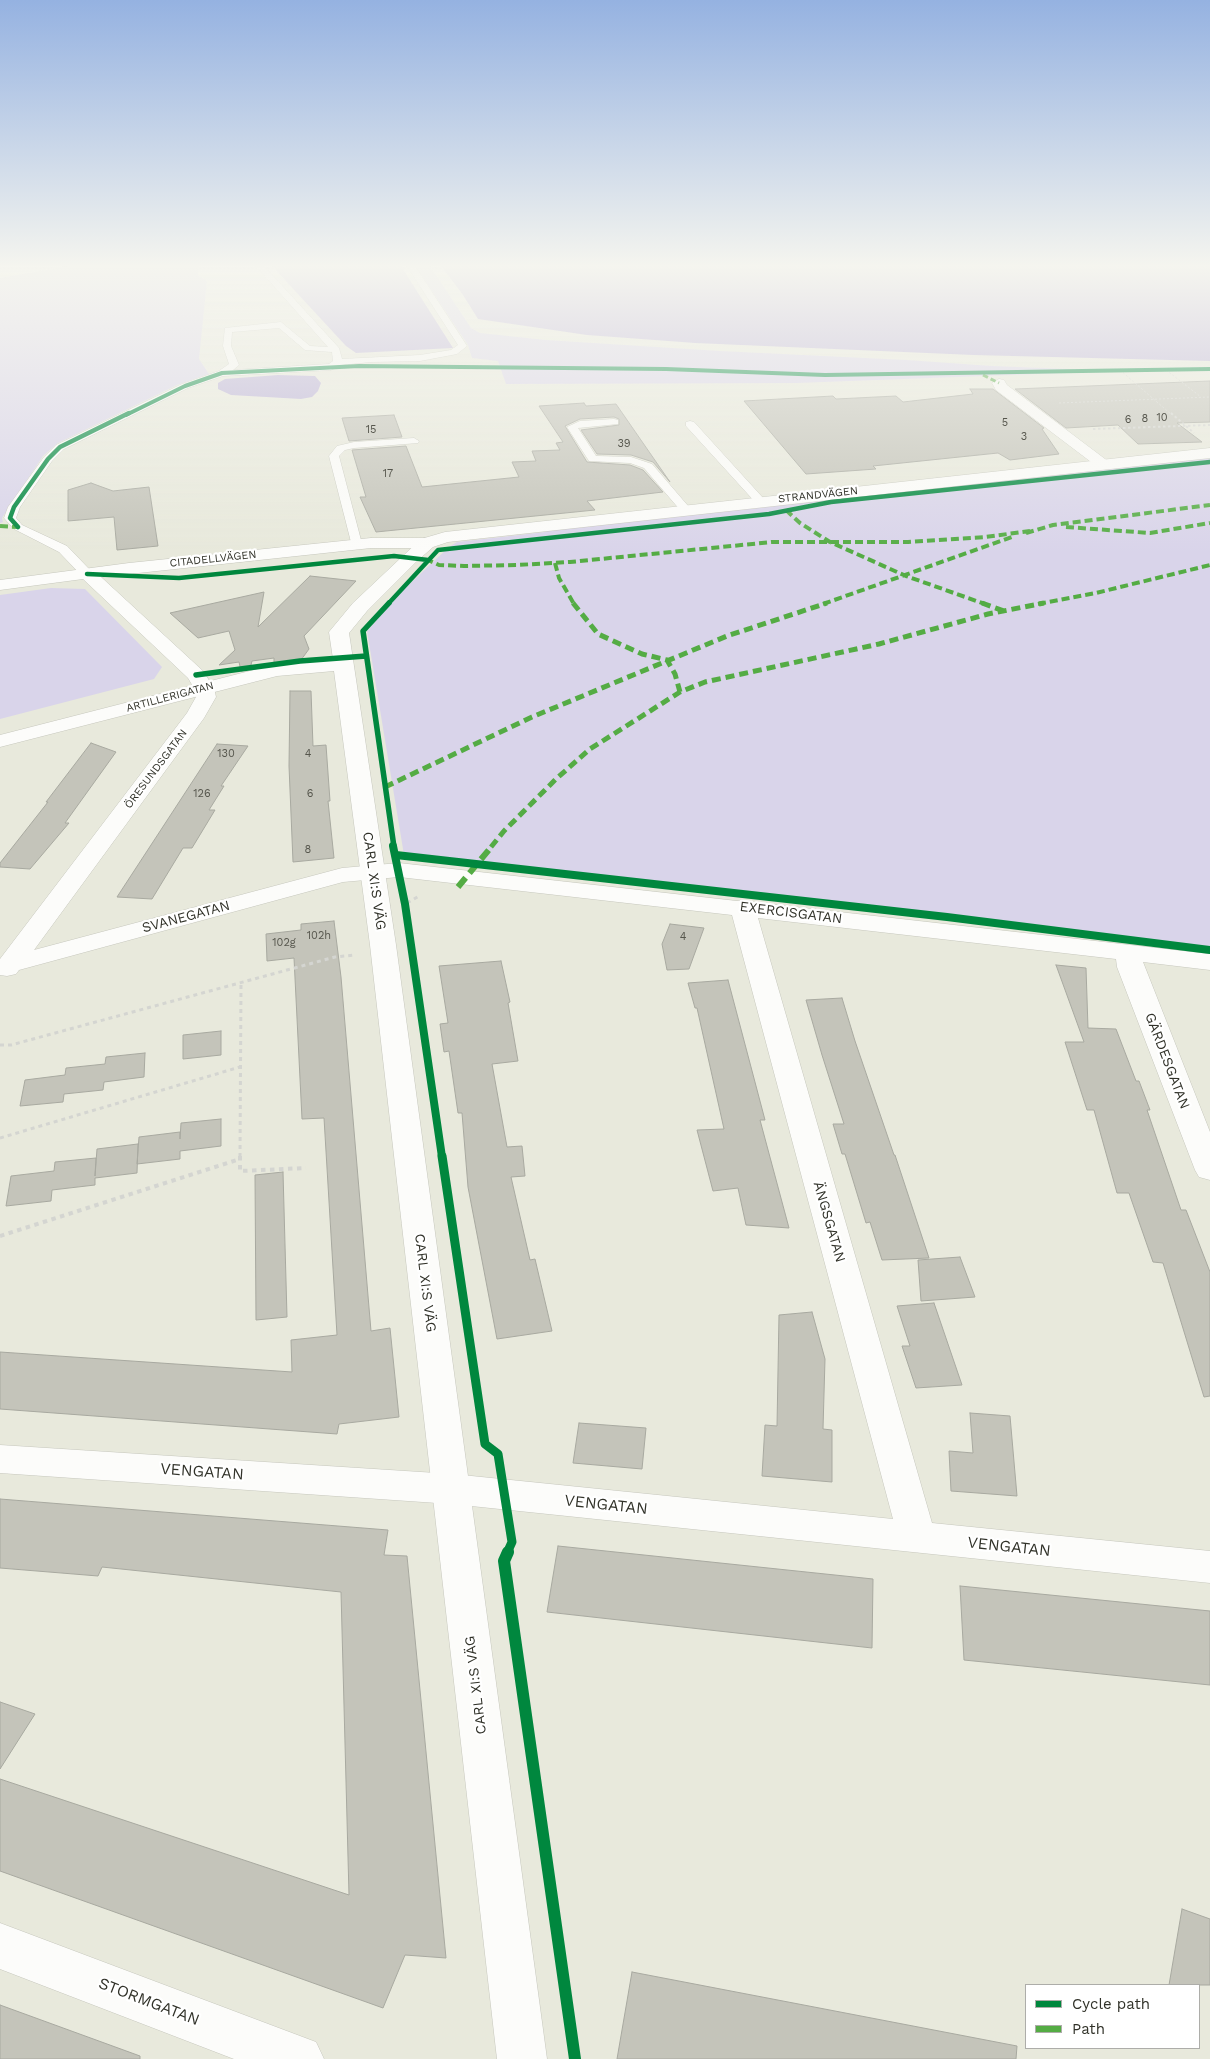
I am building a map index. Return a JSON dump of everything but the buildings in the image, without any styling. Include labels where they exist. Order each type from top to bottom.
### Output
[{"type":"street","points":[[999,383],[1001,387],[1104,465]]},
{"type":"street","name":"STRANDVÄGEN","points":[[427,543],[446,537],[487,531],[1210,453]]},
{"type":"street","name":"CITADELLVÄGEN","points":[[0,585],[356,544],[427,543]]},
{"type":"street","name":"CARL XI:S VÄG","points":[[427,543],[380,587],[339,632],[452,1489],[522,2059]]},
{"type":"street","points":[[87,574],[196,675],[204,688]]},
{"type":"street","name":"ARTILLERIGATAN","points":[[0,742],[277,670],[342,664]]},
{"type":"street","name":"ÖRESUNDSGATAN","points":[[3,969],[196,714],[206,697],[204,688]]},
{"type":"street","name":"EXERCISGATAN","points":[[372,871],[399,870],[742,907],[1210,962]]},
{"type":"street","name":"SVANEGATAN","points":[[3,969],[342,874],[372,871]]},
{"type":"street","name":"ÄNGSGATAN","points":[[742,907],[917,1538]]},
{"type":"street","name":"GÄRDESGATAN","points":[[1128,952],[1130,967],[1210,1170]]},
{"type":"street","name":"VENGATAN","points":[[0,1459],[452,1489],[1210,1567]]},
{"type":"street","name":"STORMGATAN","points":[[0,1946],[298,2059]]},
{"type":"lane","points":[[87,574],[63,549],[18,527],[10,518],[14,507],[48,459],[60,447],[185,386],[222,373],[234,365],[233,362]]},
{"type":"lane","points":[[222,373],[331,366],[338,362]]},
{"type":"lane","points":[[614,422],[580,424],[572,427],[594,459],[631,460],[648,466],[685,509]]},
{"type":"lane","points":[[690,424],[760,501]]},
{"type":"lane","points":[[356,544],[334,456],[341,448],[354,445],[414,441]]},
{"type":"path","points":[[1120,370],[1198,437]]},
{"type":"path","points":[[1166,370],[1201,397]]},
{"type":"path","points":[[1023,404],[1210,397]]},
{"type":"path","points":[[1057,430],[1210,425]]},
{"type":"path","points":[[0,1045],[12,1044],[241,982],[358,954]]},
{"type":"path","points":[[241,982],[240,1172],[306,1168]]},
{"type":"path","points":[[0,1138],[240,1067]]},
{"type":"path","points":[[0,1236],[240,1159]]},
{"type":"shaded area","points":[[0,362],[201,362],[209,374],[177,385],[58,443],[43,456],[2,518],[3,522],[0,523]]},
{"type":"shaded area","points":[[498,362],[937,362],[1119,371],[797,383],[506,384]]},
{"type":"shaded area","points":[[278,375],[315,376],[321,383],[318,391],[312,397],[301,399],[231,395],[218,389],[218,383],[225,379]]},
{"type":"shaded area","points":[[1210,458],[1210,947],[404,855],[367,631],[402,591],[449,547],[457,542],[545,532],[551,529]]},
{"type":"shaded area","points":[[51,588],[85,589],[162,667],[154,679],[0,719],[0,595]]},
{"type":"marked path","points":[[983,375],[999,383]]},
{"type":"marked path","points":[[1026,533],[1053,525],[1210,505]]},
{"type":"marked path","points":[[786,510],[800,523],[830,542],[906,576],[1004,611]]},
{"type":"marked path","points":[[1066,527],[1150,533],[1210,523]]},
{"type":"marked path","points":[[0,526],[18,527]]},
{"type":"marked path","points":[[426,562],[428,560],[439,565],[464,566],[517,565],[570,562],[772,542],[908,542],[985,537],[1030,531]]},
{"type":"marked path","points":[[385,787],[532,717],[727,636],[836,600],[1012,537]]},
{"type":"marked path","points":[[555,563],[559,578],[569,598],[598,634],[642,654],[667,660],[675,674],[680,692]]},
{"type":"marked path","points":[[458,887],[504,831],[556,779],[590,749],[680,692],[705,682],[879,644],[988,614],[1096,593],[1210,565]]},
{"type":"cycle path","points":[[18,527],[10,518],[14,507],[48,459],[60,447],[185,386],[222,373],[359,366],[666,369],[825,375],[1210,369]]},
{"type":"cycle path","points":[[575,2059],[504,1561],[512,1542],[498,1454],[485,1444],[405,904],[393,844],[363,631],[438,550],[769,514],[831,502],[1210,462]]},
{"type":"cycle path","points":[[87,574],[179,578],[394,556],[428,560]]},
{"type":"cycle path","points":[[196,675],[300,661],[366,656]]},
{"type":"cycle path","points":[[396,855],[947,917],[1210,950]]}]
